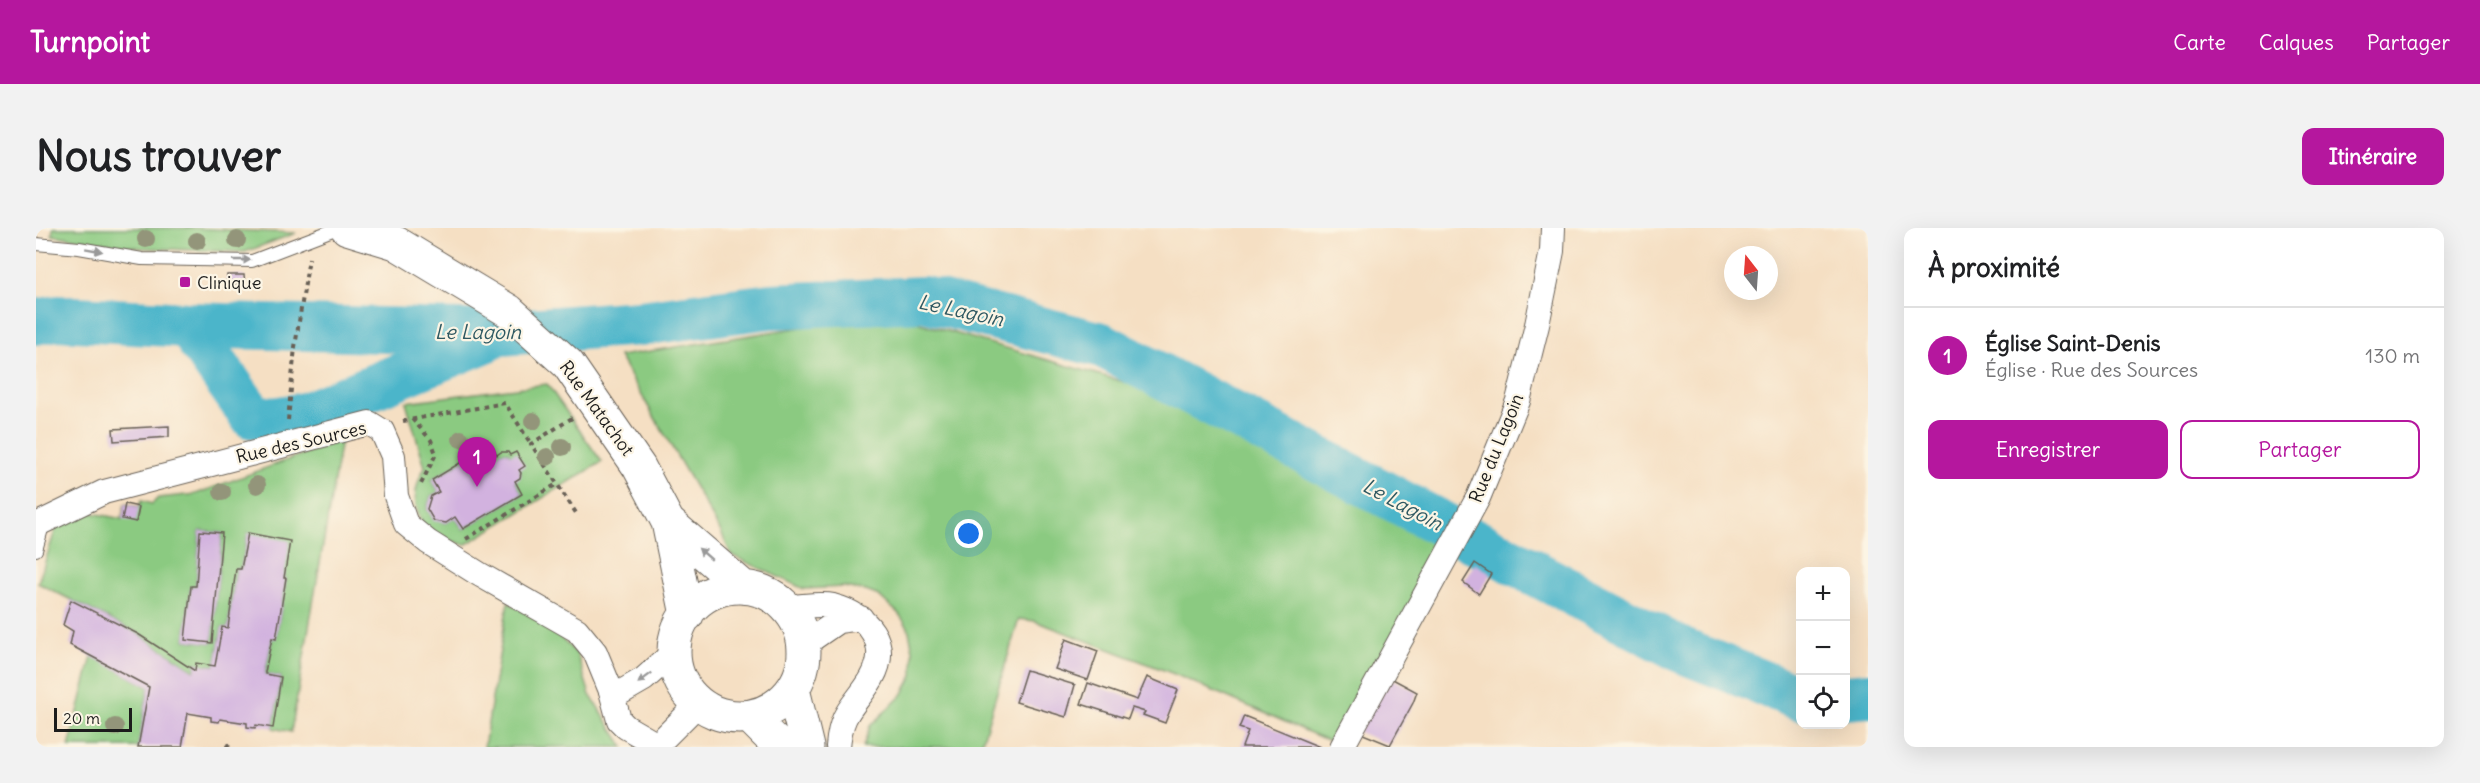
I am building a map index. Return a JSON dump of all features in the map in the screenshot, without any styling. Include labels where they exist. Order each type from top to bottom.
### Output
[{"type":"main road","name":"Rue Matachot","points":[[347,228],[398,235],[509,311],[568,364],[639,467],[668,522],[687,615]]},
{"type":"main road","name":"Rue Matachot","points":[[668,522],[742,586]]},
{"type":"main road","points":[[742,586],[767,592],[787,607],[801,632],[803,665],[793,689],[770,709],[750,717],[721,715],[699,703],[679,679],[673,654],[679,625],[698,600],[714,591],[742,586]]},
{"type":"main road","points":[[793,689],[807,747]]},
{"type":"main road","points":[[750,717],[780,747]]},
{"type":"street","name":"Rue du Lagoin","points":[[1342,747],[1478,498],[1518,401],[1552,251],[1552,228]]},
{"type":"street","name":"Rue des Sources","points":[[40,523],[104,492],[369,423],[382,431],[393,456],[396,496],[406,524],[428,542],[479,574],[577,630],[595,652],[620,720],[626,727],[658,746]]},
{"type":"street","points":[[787,607],[832,606],[861,618],[876,636],[880,650],[873,677],[839,727],[838,747]]},
{"type":"street","points":[[802,646],[838,621],[861,618]]},
{"type":"street","points":[[613,697],[644,680],[673,654]]},
{"type":"street","points":[[658,746],[699,703]]},
{"type":"lane","points":[[36,244],[79,248],[142,259],[252,261],[312,240],[338,228]]},
{"type":"lane","points":[[36,550],[40,523]]},
{"type":"path","points":[[290,410],[295,347],[312,240]]},
{"type":"path","points":[[374,426],[505,403],[578,516]]},
{"type":"path","points":[[531,444],[595,404]]},
{"type":"path","points":[[412,420],[430,440],[436,454],[421,481],[420,492]]},
{"type":"path","points":[[459,538],[466,539],[557,484]]},
{"type":"path","points":[[226,747],[232,742]]},
{"type":"green space","points":[[53,228],[192,228],[296,233],[245,252],[141,248],[52,235]]},
{"type":"green space","points":[[913,321],[1131,384],[1213,424],[1282,462],[1445,542],[1336,744],[1174,674],[1035,621],[1019,619],[982,742],[977,747],[863,747],[870,726],[902,695],[913,675],[913,650],[908,627],[899,614],[879,596],[844,587],[804,589],[731,555],[721,532],[619,356],[834,322]]},
{"type":"green space","points":[[547,384],[602,462],[465,545],[427,533],[419,516],[416,492],[425,467],[406,402]],"holes":[[[490,444],[497,455],[501,452],[508,452],[521,473],[515,481],[522,494],[463,529],[455,517],[446,523],[434,520],[427,509],[431,496],[439,492],[432,480]]]},
{"type":"green space","points":[[341,440],[291,732],[273,728],[281,677],[265,674],[272,638],[276,638],[286,579],[248,533],[241,569],[236,569],[228,628],[222,627],[215,666],[196,663],[195,671],[138,634],[38,583],[57,525],[88,512],[122,519],[125,504],[139,507],[141,501],[152,504],[158,498],[196,494]],"holes":[[[200,531],[222,533],[212,643],[185,640],[191,587],[196,586]]]},
{"type":"green space","points":[[508,602],[550,627],[577,654],[590,695],[624,747],[484,747]]},
{"type":"green space","points":[[92,656],[149,687],[138,747],[69,747]]},
{"type":"building","points":[[227,275],[244,275],[245,284],[227,284]]},
{"type":"building","points":[[169,426],[169,437],[114,441],[113,429]]},
{"type":"building","points":[[491,444],[497,455],[501,452],[508,452],[510,455],[516,452],[525,466],[519,470],[520,478],[515,481],[522,494],[463,529],[455,517],[446,523],[434,521],[427,509],[431,496],[439,492],[432,480]]},
{"type":"building","points":[[125,504],[139,507],[136,522],[122,519]]},
{"type":"building","points":[[200,531],[222,533],[212,643],[185,640],[191,586],[196,586]]},
{"type":"building","points":[[248,533],[290,541],[276,639],[272,638],[265,672],[265,674],[281,677],[273,728],[256,725],[255,728],[247,727],[247,723],[220,719],[219,722],[211,721],[211,717],[188,713],[182,747],[138,747],[149,687],[70,645],[73,631],[63,625],[71,600],[138,634],[195,671],[196,663],[215,666],[222,627],[228,628],[236,569],[241,569]]},
{"type":"building","points":[[1475,563],[1491,574],[1479,594],[1463,582]]},
{"type":"building","points":[[1066,639],[1098,651],[1088,680],[1055,669]]},
{"type":"building","points":[[1026,670],[1075,685],[1066,717],[1016,702]]},
{"type":"building","points":[[1147,677],[1178,690],[1165,723],[1143,715],[1145,712],[1132,708],[1128,719],[1081,704],[1088,683],[1137,700]]},
{"type":"building","points":[[1389,677],[1417,692],[1390,745],[1358,732]]},
{"type":"building","points":[[1244,716],[1320,747],[1242,747],[1248,731],[1239,728]]},
{"type":"waterway","name":"Le Lagoin","points":[[36,322],[57,318],[188,325],[500,333],[640,323],[771,306],[924,299],[1102,345],[1683,651],[1796,696]]},
{"type":"waterway","points":[[188,325],[252,416],[273,420],[305,415],[488,339]]},
{"type":"waterway","name":"Le Lagoin","points":[[1850,697],[1868,695]]},
{"type":"place","name":"Clinique","points":[[185,282]]},
{"type":"place","name":"Église Saint-Denis","points":[[477,487]]}]
